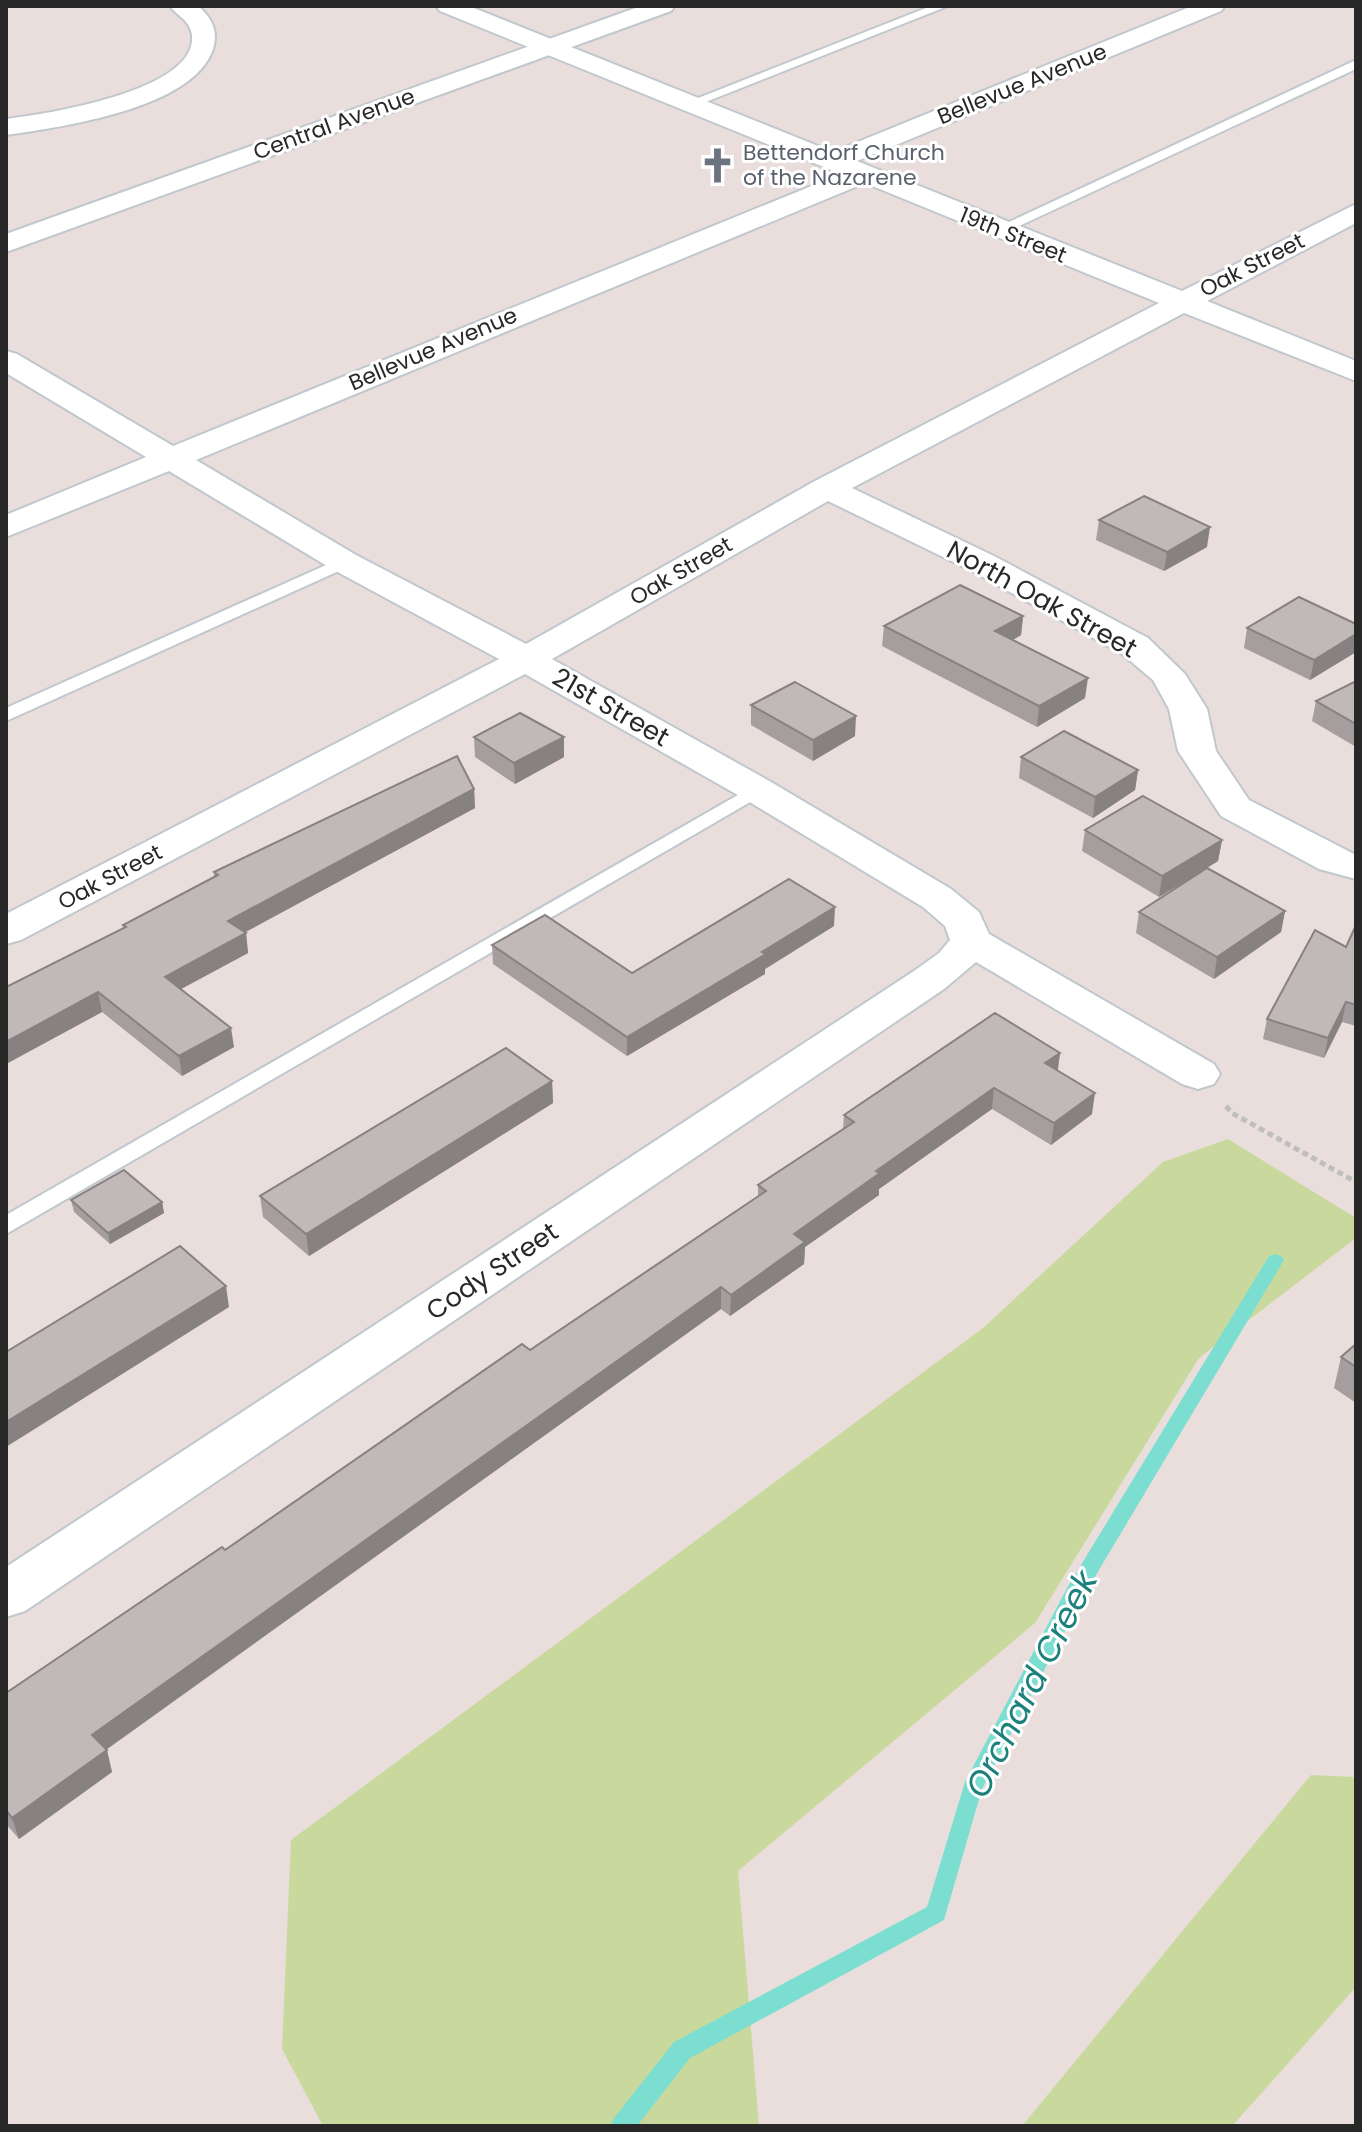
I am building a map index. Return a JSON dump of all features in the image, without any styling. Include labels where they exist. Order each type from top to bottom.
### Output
[{"type":"street","points":[[6,127],[91,113],[135,99],[169,82],[193,64],[204,46],[204,28],[192,12],[182,6]]},
{"type":"street","name":"19th Street","points":[[448,6],[1356,372]]},
{"type":"street","name":"Central Avenue","points":[[6,244],[663,6]]},
{"type":"street","name":"Bellevue Avenue","points":[[832,162],[1213,6]]},
{"type":"street","name":"Bellevue Avenue","points":[[6,527],[515,315],[862,175]]},
{"type":"street","name":"Oak Street","points":[[6,931],[526,659],[827,488],[1356,212]]},
{"type":"street","name":"21st Street","points":[[10,366],[174,458],[344,562],[526,659],[757,790],[937,898],[964,921],[971,941],[1198,1074]]},
{"type":"street","name":"North Oak Street","points":[[827,488],[984,564],[1135,646],[1167,674],[1188,709],[1197,751],[1235,808],[1333,861],[1356,867]]},
{"type":"street","name":"Cody Street","points":[[6,1595],[929,980],[954,962],[971,941]]},
{"type":"lane","points":[[689,104],[942,6]]},
{"type":"lane","points":[[999,230],[1356,64]]},
{"type":"lane","points":[[6,715],[344,562]]},
{"type":"lane","points":[[6,1226],[757,790]]},
{"type":"path","points":[[1198,1074],[1232,1113],[1356,1182]]},
{"type":"green space","points":[[1228,1139],[1356,1218],[1356,1238],[1199,1358],[1035,1623],[738,1871],[759,2126],[323,2126],[282,2049],[291,1840],[983,1328],[1163,1162]]},
{"type":"green space","points":[[1311,1775],[1356,1777],[1356,1987],[1232,2126],[1022,2126]]},
{"type":"building","points":[[1144,496],[1210,527],[1167,552],[1099,520]]},
{"type":"building","points":[[960,585],[1023,616],[995,631],[1088,678],[1039,706],[884,626]]},
{"type":"building","points":[[1299,597],[1356,624],[1356,634],[1314,660],[1247,628]]},
{"type":"building","points":[[1356,681],[1356,724],[1316,701]]},
{"type":"building","points":[[795,682],[856,716],[813,740],[751,705]]},
{"type":"building","points":[[520,713],[564,737],[514,763],[474,737]]},
{"type":"building","points":[[1064,731],[1138,770],[1095,797],[1021,757]]},
{"type":"building","points":[[457,756],[474,789],[228,921],[246,933],[165,977],[231,1028],[179,1056],[98,992],[6,1042],[6,987],[126,927],[123,925],[218,875],[214,872]]},
{"type":"building","points":[[1143,796],[1222,840],[1162,876],[1085,830]]},
{"type":"building","points":[[1207,868],[1285,911],[1217,957],[1139,912]]},
{"type":"building","points":[[789,879],[835,907],[762,952],[766,954],[627,1037],[492,945],[545,915],[632,973]]},
{"type":"building","points":[[1356,925],[1356,1005],[1346,1002],[1328,1038],[1267,1019],[1315,930],[1346,947]]},
{"type":"building","points":[[995,1013],[1060,1053],[1045,1063],[1095,1093],[1054,1123],[994,1088],[876,1171],[880,1173],[794,1234],[805,1242],[731,1295],[721,1287],[92,1735],[107,1750],[12,1818],[6,1810],[6,1693],[222,1547],[225,1550],[522,1344],[530,1350],[766,1191],[758,1185],[854,1122],[844,1115]]},
{"type":"building","points":[[506,1048],[552,1081],[306,1234],[260,1196]]},
{"type":"building","points":[[124,1170],[162,1202],[108,1233],[71,1200]]},
{"type":"building","points":[[180,1246],[226,1286],[6,1422],[6,1352]]},
{"type":"building","points":[[1356,1344],[1356,1367],[1341,1357]]},
{"type":"waterway","name":"Orchard Creek","points":[[622,2126],[682,2050],[936,1913],[972,1788],[1074,1594],[1275,1260]]},
{"type":"place","name":"Bettendorf Church of the Nazarene","points":[[717,165]]}]
